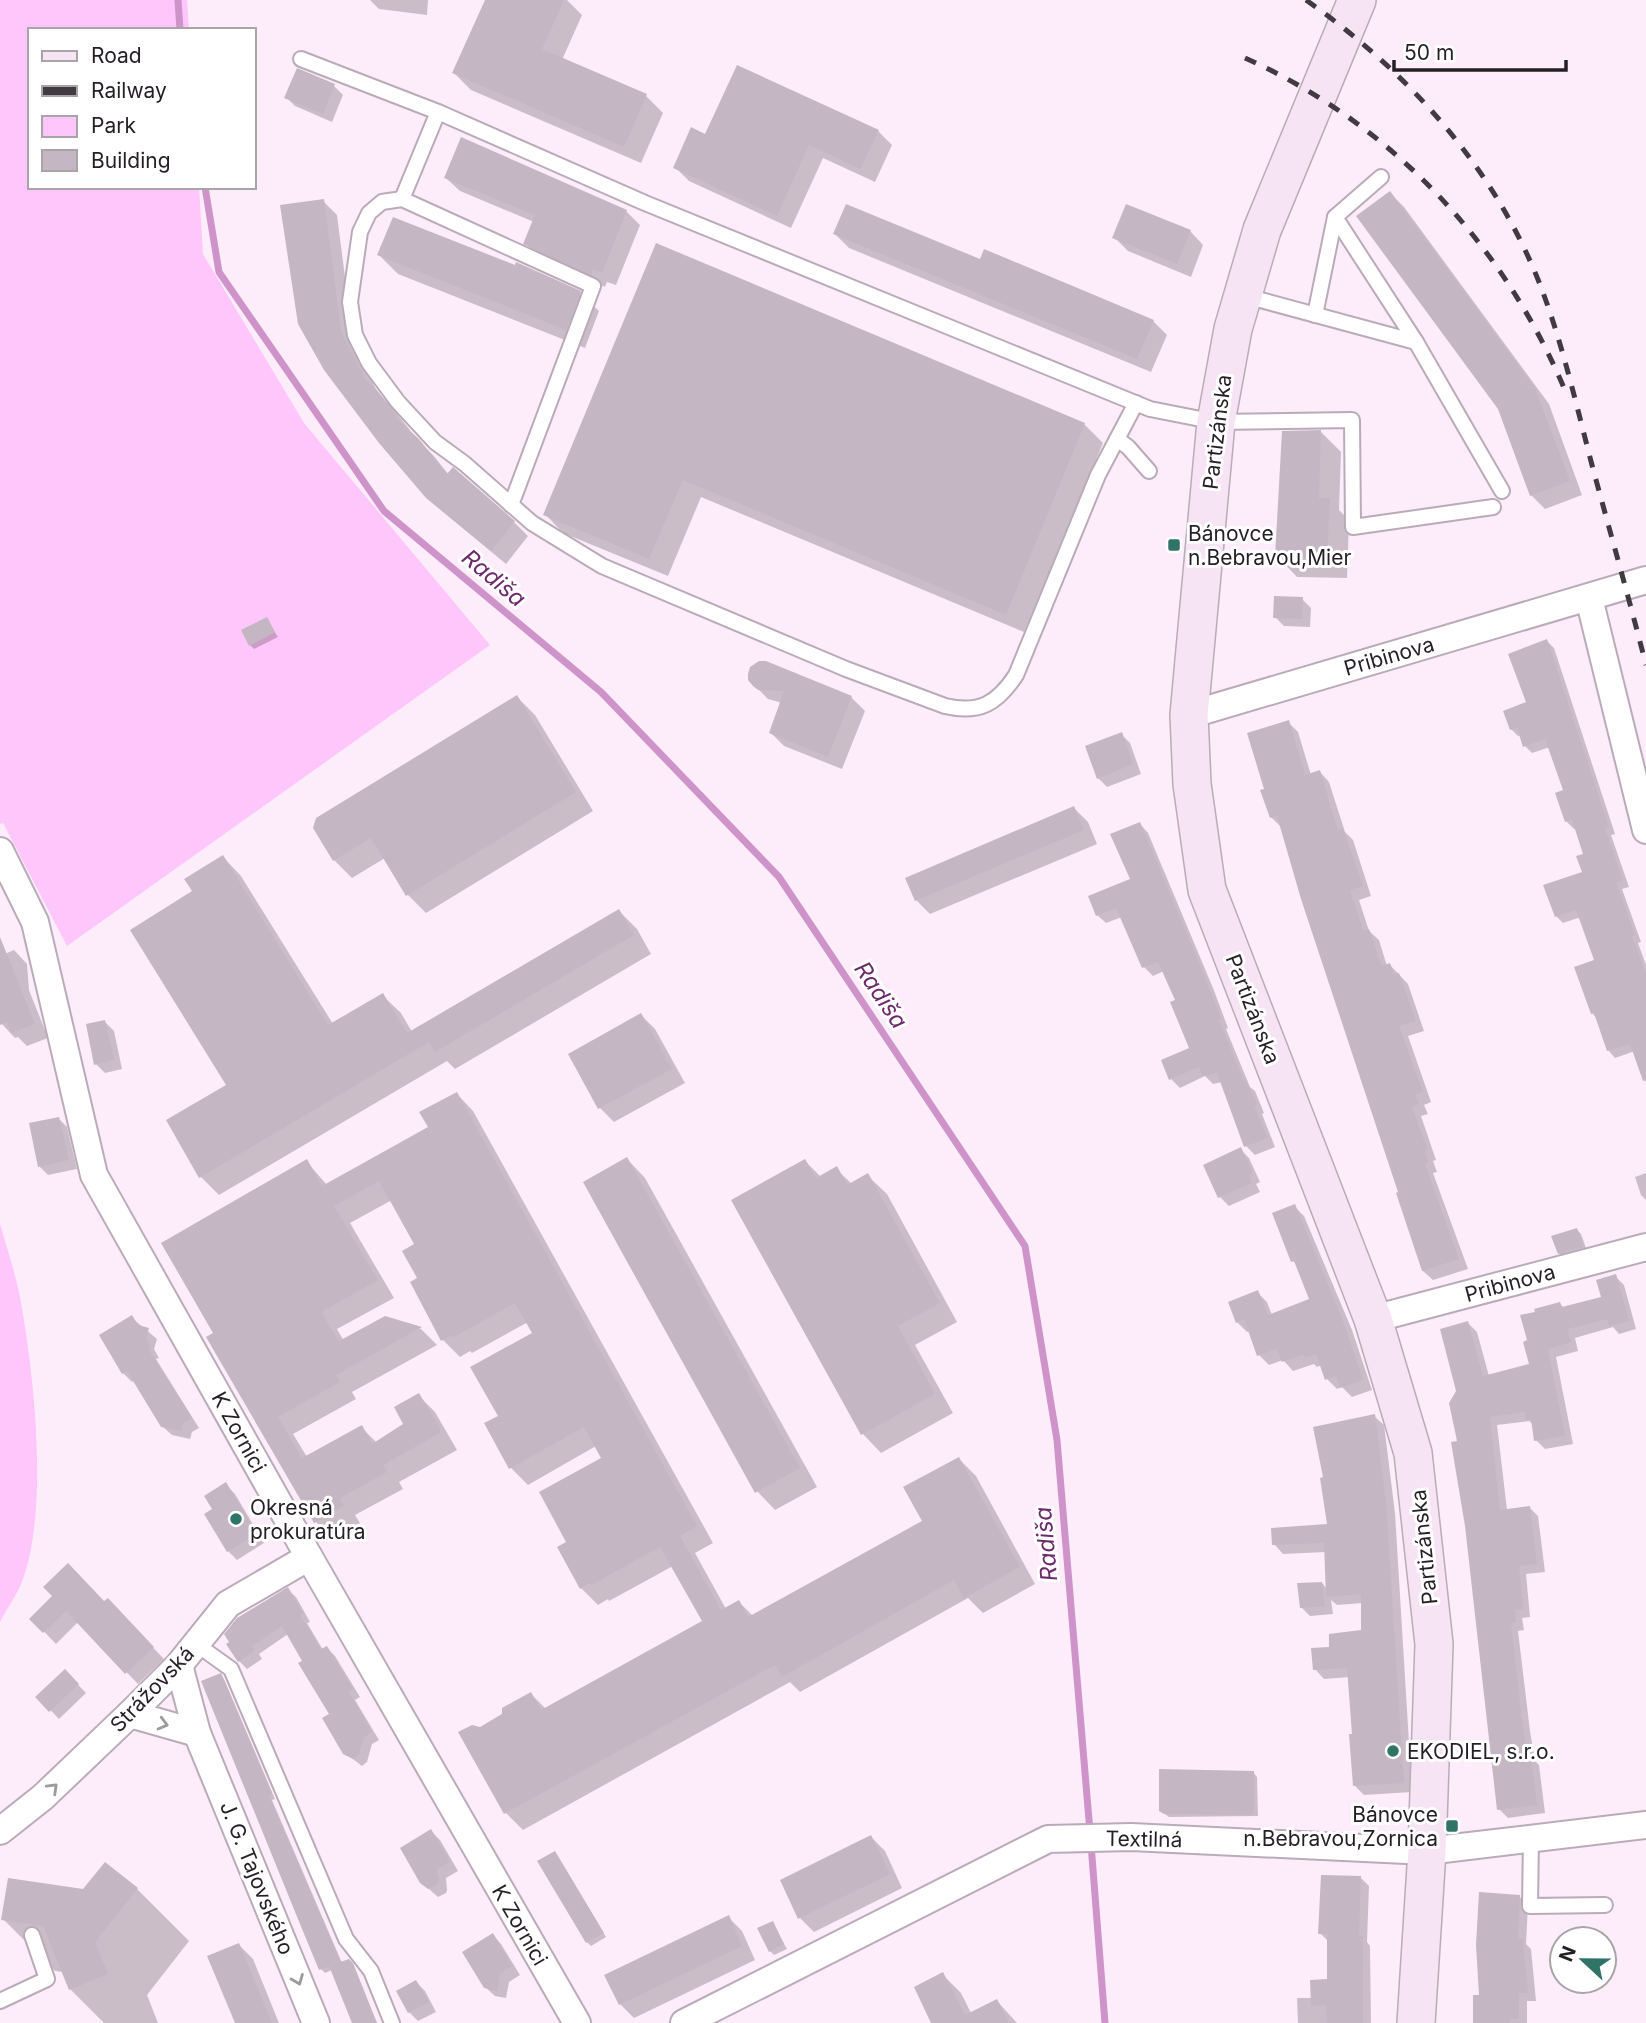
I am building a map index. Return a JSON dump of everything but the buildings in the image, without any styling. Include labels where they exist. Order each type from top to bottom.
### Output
[{"type":"street","name":"Partizánska","points":[[1357,0],[1262,230],[1241,295],[1216,422],[1189,715],[1192,784],[1208,890],[1373,1320],[1413,1453],[1434,1644],[1427,1851],[1416,2023]]},
{"type":"street","name":"Pribinova","points":[[1189,715],[1646,580]]},
{"type":"street","points":[[1589,598],[1646,830]]},
{"type":"street","name":"K Zornici","points":[[0,850],[35,922],[94,1175],[309,1557],[577,2023]]},
{"type":"street","name":"Pribinova","points":[[1373,1320],[1646,1247]]},
{"type":"street","name":"Strážovská","points":[[0,1830],[43,1797],[130,1714],[179,1665],[228,1604],[309,1557]]},
{"type":"street","name":"J. G. Tajovského","points":[[179,1665],[197,1733],[316,2023]]},
{"type":"street","points":[[130,1714],[197,1733]]},
{"type":"street","name":"Textilná","points":[[684,2023],[1048,1839],[1131,1837],[1427,1851],[1646,1825]]},
{"type":"lane","points":[[301,59],[438,113],[645,203],[1162,412],[1216,422],[1352,420],[1353,527],[1493,506]]},
{"type":"lane","points":[[402,199],[438,113]]},
{"type":"lane","points":[[1315,315],[1335,217],[1381,177]]},
{"type":"lane","points":[[511,505],[593,286],[402,199],[382,202],[369,213],[360,232],[350,302],[355,335],[369,363],[398,402],[435,442],[532,523],[602,566],[846,669],[945,706],[962,710],[979,708],[1007,688],[1016,675],[1098,475],[1136,403]]},
{"type":"lane","points":[[1335,217],[1416,342],[1502,491]]},
{"type":"lane","points":[[1241,295],[1416,342]]},
{"type":"lane","points":[[1117,439],[1128,447],[1149,471]]},
{"type":"lane","points":[[196,1644],[231,1669],[346,1939],[371,1970],[392,2023]]},
{"type":"lane","points":[[1531,1838],[1530,1906],[1605,1905]]},
{"type":"lane","points":[[0,2001],[47,1979],[32,1935]]},
{"type":"green space","points":[[0,0],[187,0],[189,28],[28,28],[28,189],[199,189],[203,254],[304,423],[490,645],[67,946],[3,823],[0,824]]},
{"type":"green space","points":[[0,1224],[16,1278],[25,1328],[34,1400],[37,1478],[31,1549],[21,1585],[0,1622]]},
{"type":"waterway","name":"Radiša","points":[[178,0],[180,28]]},
{"type":"waterway","name":"Radiša","points":[[205,189],[219,272],[384,511],[601,692],[779,877],[1025,1246],[1057,1440],[1090,1832]]},
{"type":"waterway","name":"Radiša","points":[[1091,1844],[1105,2023]]},
{"type":"railway","points":[[1306,0],[1379,58],[1443,124],[1472,161],[1520,239],[1539,282],[1562,350],[1646,665]]},
{"type":"railway","points":[[1245,58],[1298,85],[1347,116],[1393,152],[1436,193],[1474,237],[1508,284],[1538,335],[1564,388]]},
{"type":"place","name":"Bánovce n.Bebravou,Mier","points":[[1174,545]]},
{"type":"place","name":"Okresná prokuratúra","points":[[236,1519]]},
{"type":"place","name":"EKODIEL, s.r.o.","points":[[1393,1751]]},
{"type":"place","name":"Bánovce n.Bebravou,Zornica","points":[[1452,1826]]}]
